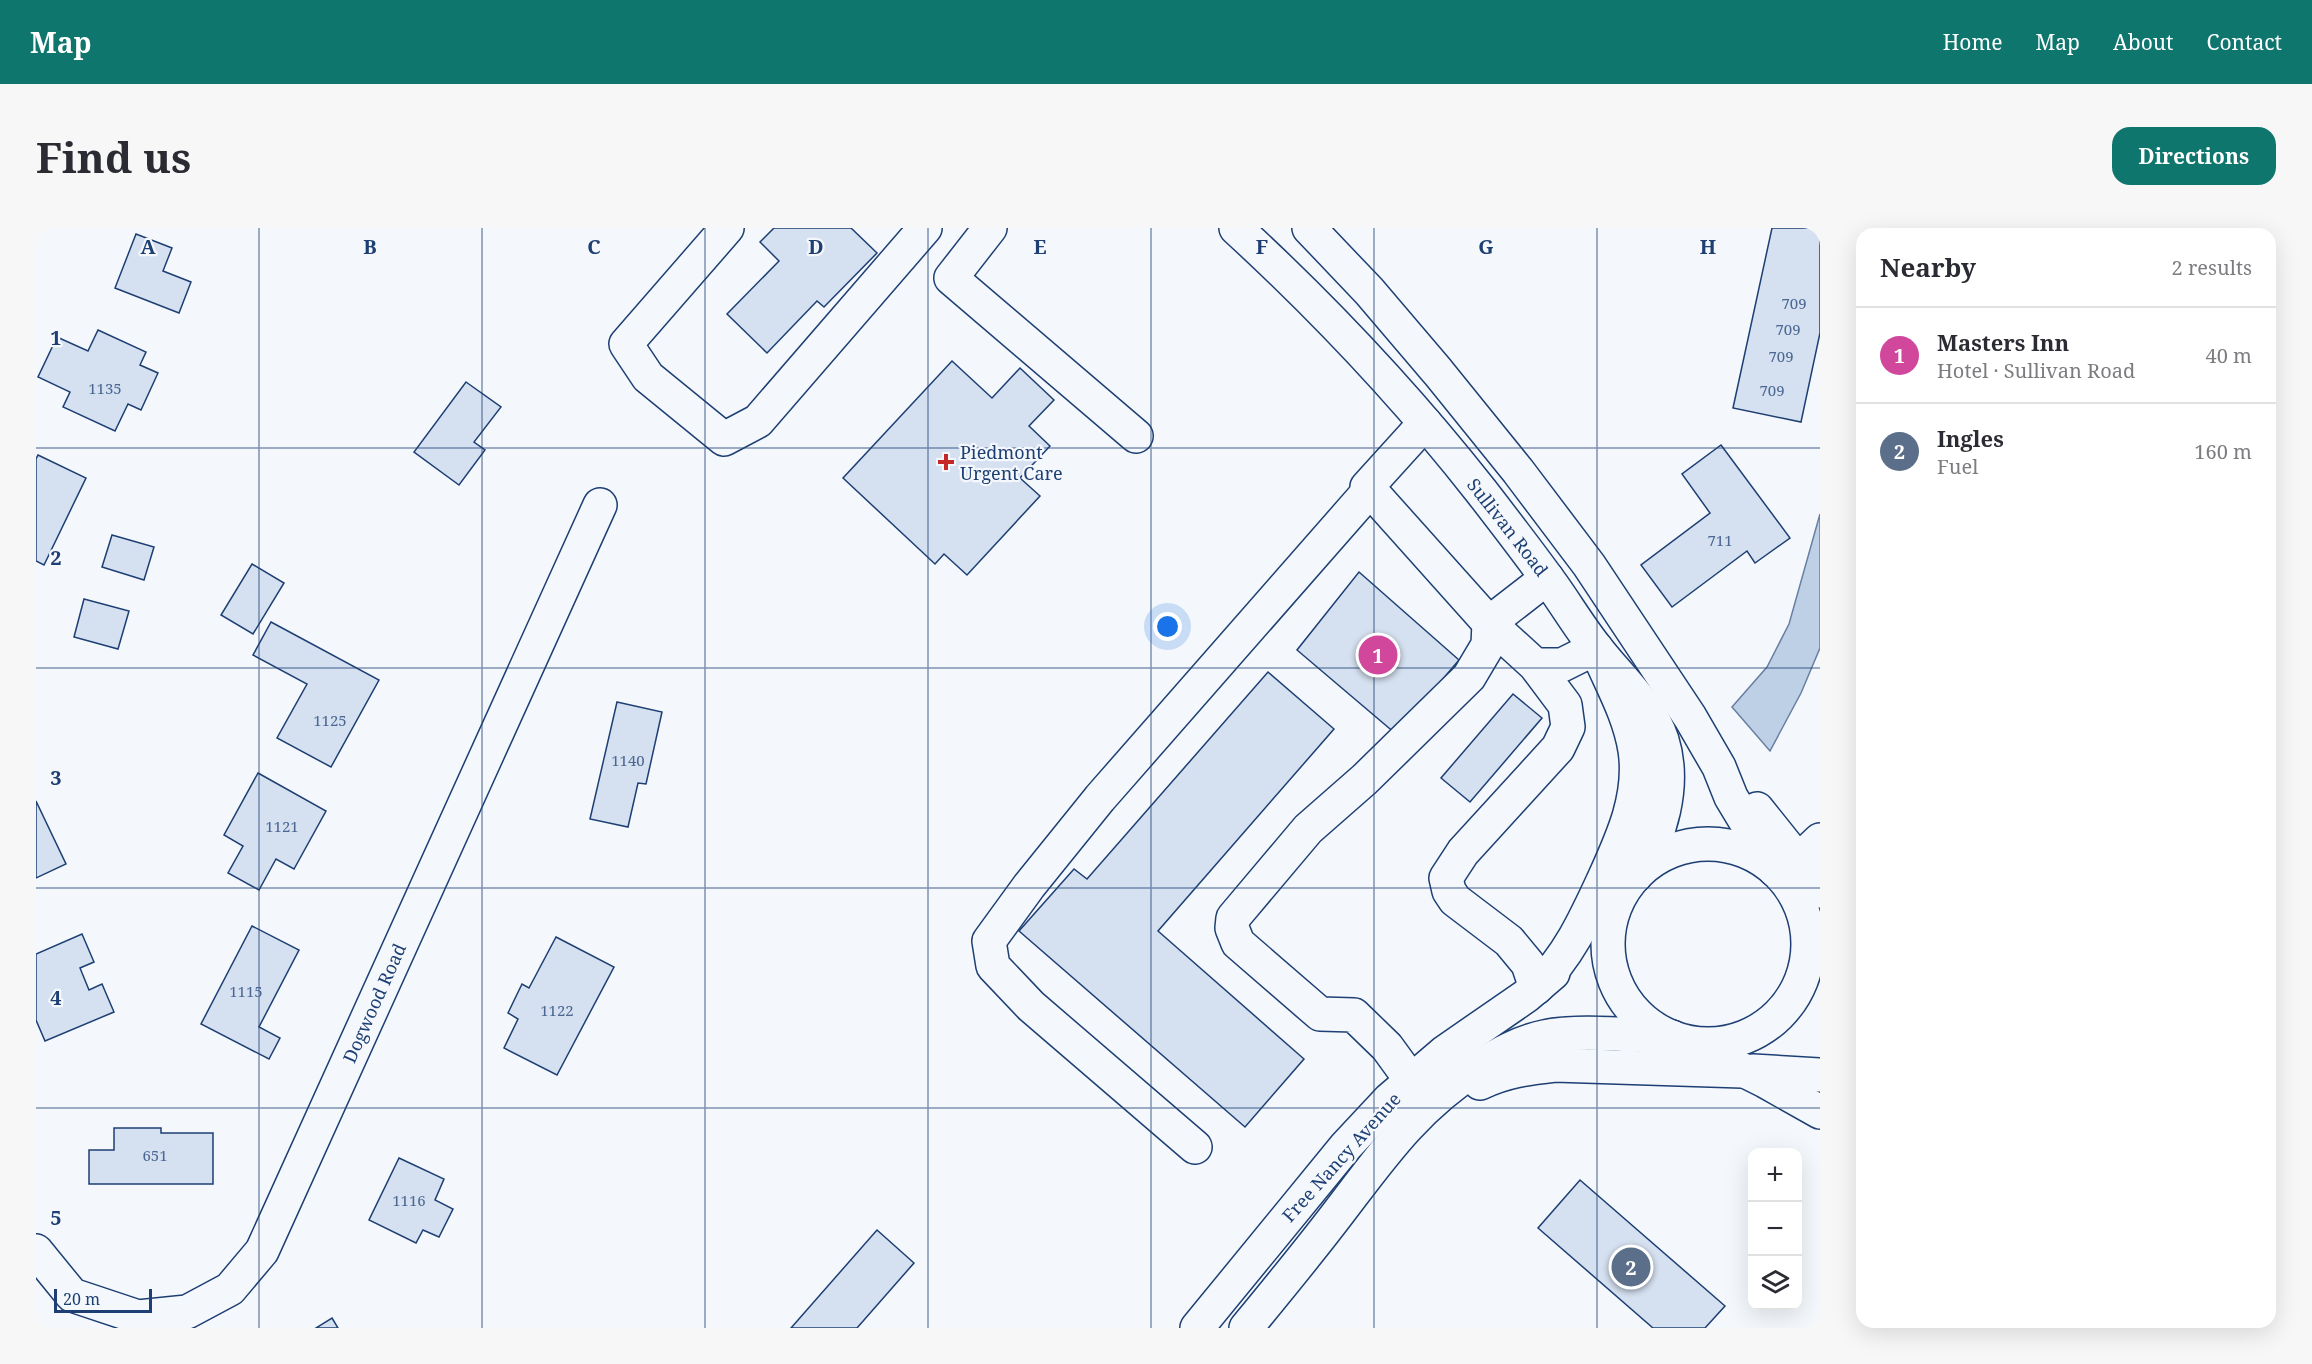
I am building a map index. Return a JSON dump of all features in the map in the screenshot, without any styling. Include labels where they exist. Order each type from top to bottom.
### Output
[{"type":"street","points":[[728,228],[626,344],[648,377],[724,439],[758,421],[925,228]]},
{"type":"street","points":[[990,228],[951,278],[1136,436]]},
{"type":"street","name":"Sullivan Road","points":[[1236,228],[1343,333],[1425,423],[1547,578],[1596,648],[1642,703],[1659,732],[1664,748],[1666,781],[1660,826],[1646,859],[1630,882]]},
{"type":"street","points":[[1309,228],[1392,318],[1553,516],[1622,613],[1690,717],[1719,767],[1731,797],[1820,891]]},
{"type":"street","points":[[1425,423],[1367,487],[1489,623],[1535,665],[1565,705],[1568,727],[1558,748],[1463,852],[1446,878],[1449,891],[1455,900],[1509,941],[1528,964],[1536,988]]},
{"type":"street","points":[[1195,1147],[1031,1006],[993,966],[989,941],[1029,886],[1100,798],[1370,490]]},
{"type":"street","name":"Dogwood Road","points":[[36,1251],[72,1294],[138,1317],[187,1312],[230,1289],[262,1251],[600,505]]},
{"type":"street","points":[[1411,1080],[1387,1047],[1354,1015],[1320,1014],[1238,943],[1232,928],[1233,918],[1308,829],[1365,779],[1469,677],[1488,645],[1489,623],[1547,578]]},
{"type":"street","points":[[1535,665],[1562,665],[1596,648]]},
{"type":"street","name":"Free Nancy Avenue","points":[[1536,988],[1559,963],[1581,930],[1622,839],[1632,807],[1636,758],[1631,730],[1625,711],[1596,648]]},
{"type":"street","points":[[1794,861],[1755,856],[1743,850],[1718,844],[1705,844],[1680,848],[1651,862],[1630,882],[1613,913],[1608,937],[1609,962],[1623,997],[1648,1025],[1820,1112]]},
{"type":"street","points":[[1794,861],[1807,933],[1820,979]]},
{"type":"street","name":"Free Nancy Avenue","points":[[1197,1328],[1346,1146],[1389,1100],[1445,1052],[1536,988],[1592,934],[1630,882]]},
{"type":"street","points":[[1678,1039],[1698,1044],[1725,1042],[1751,1034],[1774,1019],[1792,998],[1801,980],[1807,960],[1807,933]]},
{"type":"street","name":"Free Nancy Avenue","points":[[1246,1328],[1297,1266],[1379,1157],[1431,1101],[1458,1080],[1493,1058],[1524,1043],[1547,1036],[1566,1034],[1678,1039]]},
{"type":"street","name":"Free Nancy Avenue","points":[[1404,1128],[1429,1110],[1471,1087],[1497,1076],[1533,1066],[1609,1066],[1792,1072],[1820,1075]]},
{"type":"water","points":[[1820,514],[1820,648],[1801,693],[1770,751],[1732,707],[1767,667],[1789,624]]},
{"type":"building","points":[[774,228],[851,228],[877,253],[824,307],[817,301],[767,353],[727,314],[779,261],[760,242]]},
{"type":"building","points":[[1772,228],[1820,228],[1820,333],[1801,422],[1733,408]]},
{"type":"building","points":[[136,234],[172,248],[163,271],[191,282],[179,313],[115,288]]},
{"type":"building","points":[[98,330],[146,352],[140,365],[158,373],[141,410],[128,404],[115,431],[63,407],[70,392],[38,377],[57,337],[88,351]]},
{"type":"building","name":"Piedmont Urgent Care","points":[[952,361],[992,398],[1020,368],[1054,400],[1029,426],[1050,446],[1020,478],[1040,496],[967,575],[944,554],[935,564],[843,478]]},
{"type":"building","points":[[466,382],[501,407],[474,442],[485,450],[459,485],[414,452]]},
{"type":"building","points":[[1721,445],[1790,538],[1755,563],[1747,551],[1672,607],[1641,565],[1710,513],[1682,474]]},
{"type":"building","points":[[38,455],[86,478],[44,565],[36,561],[36,459]]},
{"type":"building","points":[[112,535],[154,547],[144,580],[102,567]]},
{"type":"building","points":[[252,564],[284,583],[253,634],[221,615]]},
{"type":"building","points":[[1359,572],[1459,660],[1396,734],[1297,650]]},
{"type":"building","points":[[84,599],[129,611],[118,649],[74,637]]},
{"type":"building","points":[[271,622],[379,680],[331,767],[277,738],[307,684],[253,655]]},
{"type":"building","points":[[1268,672],[1334,729],[1158,931],[1304,1059],[1245,1127],[1019,931],[1074,869],[1087,879]]},
{"type":"building","points":[[1513,694],[1542,718],[1470,802],[1441,778]]},
{"type":"building","points":[[617,702],[662,712],[646,784],[638,783],[628,827],[590,819]]},
{"type":"building","points":[[258,773],[326,811],[294,869],[276,859],[259,890],[228,873],[243,846],[224,835]]},
{"type":"building","points":[[36,801],[66,864],[36,878]]},
{"type":"building","points":[[252,926],[299,950],[259,1027],[280,1038],[269,1059],[201,1024]]},
{"type":"building","points":[[82,934],[94,962],[80,968],[89,990],[102,984],[114,1012],[45,1041],[36,1020],[36,954]]},
{"type":"building","points":[[556,937],[614,967],[557,1075],[504,1048],[518,1019],[508,1013],[522,984],[529,988]]},
{"type":"building","points":[[114,1128],[161,1128],[161,1133],[213,1133],[213,1184],[89,1184],[89,1150],[114,1150]]},
{"type":"building","points":[[399,1158],[444,1179],[435,1200],[453,1209],[439,1237],[423,1230],[416,1243],[369,1220]]},
{"type":"building","points":[[1580,1180],[1725,1306],[1705,1328],[1653,1328],[1538,1228]]},
{"type":"building","points":[[877,1230],[914,1263],[857,1328],[791,1328]]},
{"type":"building","points":[[332,1318],[338,1328],[316,1328]]},
{"type":"place","name":"Piedmont Urgent Care","points":[[946,462]]},
{"type":"place","name":"Masters Inn","points":[[1378,655]]},
{"type":"place","name":"Ingles","points":[[1631,1267]]}]
